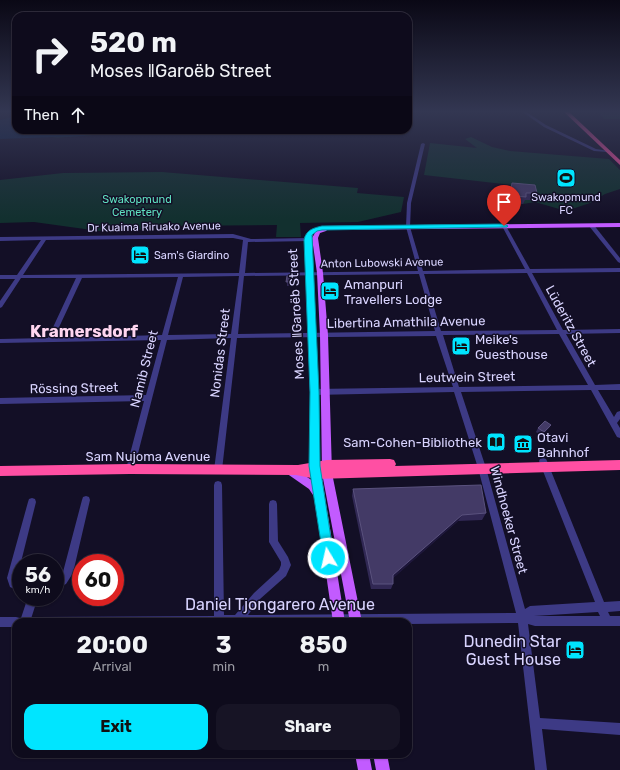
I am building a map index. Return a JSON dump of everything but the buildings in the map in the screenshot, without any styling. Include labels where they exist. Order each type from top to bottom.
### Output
[{"type":"highway","points":[[603,147],[619,162]]},
{"type":"highway","name":"Sam Nujoma Avenue","points":[[544,464],[620,459]]},
{"type":"highway","name":"Sam Nujoma Avenue","points":[[0,471],[130,469],[293,470],[544,464],[620,465]]},
{"type":"main road","points":[[339,228],[620,225]]},
{"type":"main road","name":"Moses ǁGaroëb Street","points":[[339,228],[322,228],[314,230],[309,235],[309,273],[314,392],[321,469],[355,618]]},
{"type":"main road","name":"Moses ǁGaroëb Street","points":[[338,618],[318,496],[326,392],[320,273],[315,235],[322,230],[339,228]]},
{"type":"main road","points":[[293,470],[312,486],[318,496]]},
{"type":"main road","points":[[363,758],[365,770]]},
{"type":"main road","points":[[381,758],[383,770]]},
{"type":"street","name":"Windhoeker Street","points":[[422,147],[409,203],[408,227],[439,334],[481,465],[522,618],[541,770]]},
{"type":"street","points":[[589,147],[595,150],[607,151]]},
{"type":"street","points":[[591,225],[620,262]]},
{"type":"street","name":"Lüderitz Street","points":[[504,226],[560,331],[620,435]]},
{"type":"street","name":"Dr Kuaima Riruako Avenue","points":[[0,239],[233,236],[254,241],[308,240]]},
{"type":"street","points":[[0,306],[44,238]]},
{"type":"street","name":"Nonidas Street","points":[[218,470],[246,240]]},
{"type":"street","name":"Anton Lubowski Avenue","points":[[0,278],[620,270]]},
{"type":"street","name":"Namib Street","points":[[130,469],[181,275]]},
{"type":"street","points":[[50,340],[80,276]]},
{"type":"street","name":"Libertina Amathila Avenue","points":[[0,341],[235,336],[620,331]]},
{"type":"street","name":"Leutwein Street","points":[[314,392],[620,386]]},
{"type":"street","name":"Rössing Street","points":[[0,401],[149,398]]},
{"type":"street","points":[[613,423],[620,414]]},
{"type":"street","points":[[544,464],[607,621]]},
{"type":"street","points":[[218,485],[219,618]]},
{"type":"street","points":[[64,581],[68,573],[86,500]]},
{"type":"street","points":[[18,554],[32,502]]},
{"type":"street","points":[[240,618],[257,596],[283,572],[286,565],[285,560],[274,542],[273,504]]},
{"type":"street","points":[[26,618],[30,606]]},
{"type":"street","name":"Daniel Tjongarero Avenue","points":[[522,618],[530,611],[620,606]]},
{"type":"street","name":"Daniel Tjongarero Avenue","points":[[412,619],[522,618],[535,621],[620,621]]},
{"type":"street","points":[[0,622],[12,622]]},
{"type":"street","points":[[536,723],[620,729]]},
{"type":"green space","name":"Swakopmund FC","points":[[429,147],[477,148],[476,147],[492,147],[510,151],[609,159],[620,170],[620,189],[605,194],[590,203],[566,211],[535,202],[504,206],[501,204],[503,192],[506,188],[512,185],[424,175]]},
{"type":"green space","name":"Swakopmund Cemetery","points":[[162,172],[358,188],[357,193],[404,197],[401,212],[358,222],[300,223],[301,237],[276,237],[277,225],[163,226],[161,229],[99,231],[34,222],[0,223],[0,180],[63,173]]},
{"type":"place","name":"Swakopmund FC","points":[[566,178]]},
{"type":"place","name":"Sam's Giardino","points":[[140,255]]},
{"type":"place","name":"Amanpuri Travellers Lodge","points":[[330,291]]},
{"type":"place","name":"Meike's Guesthouse","points":[[461,346]]},
{"type":"place","name":"Sam-Cohen-Bibliothek","points":[[496,442]]},
{"type":"place","name":"Otavi Bahnhof","points":[[523,444]]},
{"type":"place","name":"Dunedin Star Guest House","points":[[575,650]]},
{"type":"district","name":"Kramersdorf","points":[[84,331]]},
{"type":"route","points":[[328,558],[318,496],[315,466],[309,235],[314,230],[322,228],[504,226]]}]
